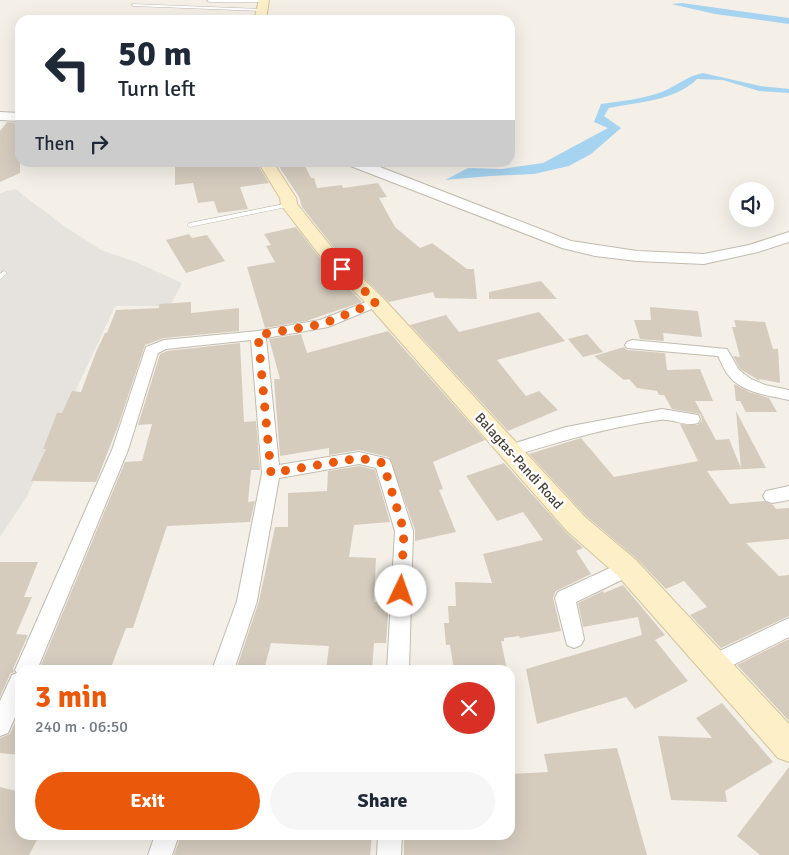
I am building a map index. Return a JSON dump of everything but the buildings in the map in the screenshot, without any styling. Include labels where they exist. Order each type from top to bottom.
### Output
[{"type":"main road","name":"Balagtas-Pandi Road","points":[[268,167],[288,198],[289,205],[331,258],[376,302],[576,524],[627,568],[789,747]]},
{"type":"street","points":[[0,116],[15,116]]},
{"type":"street","points":[[367,167],[567,245],[595,251],[637,256],[704,258],[753,249],[789,237]]},
{"type":"street","points":[[28,665],[120,450],[151,350],[164,344],[258,335],[323,324],[376,302]]},
{"type":"street","points":[[225,665],[247,601],[271,473],[258,335]]},
{"type":"street","points":[[632,345],[722,352],[728,359],[732,371],[742,382],[789,395]]},
{"type":"street","points":[[510,451],[566,433],[662,414],[692,419]]},
{"type":"street","points":[[271,473],[359,458],[383,463],[404,531],[398,665]]},
{"type":"street","points":[[574,639],[565,598],[627,568]]},
{"type":"street","points":[[714,664],[789,627]]},
{"type":"street","points":[[0,725],[15,693]]},
{"type":"street","points":[[160,855],[165,840]]},
{"type":"street","points":[[388,855],[390,840]]},
{"type":"lane","points":[[209,0],[262,8]]},
{"type":"lane","points":[[133,4],[262,8]]},
{"type":"lane","points":[[190,225],[289,205]]},
{"type":"shaded area","points":[[15,189],[64,226],[101,250],[136,262],[182,283],[170,306],[115,306],[26,498],[0,537],[0,193]]},
{"type":"water","points":[[682,3],[789,18],[789,24],[715,14],[671,4]]},
{"type":"water","points":[[703,73],[760,86],[789,89],[789,93],[759,91],[723,80],[697,79],[678,92],[656,100],[609,108],[604,116],[621,128],[591,154],[569,166],[534,174],[445,180],[468,168],[502,169],[543,163],[608,128],[594,122],[601,104],[657,94],[692,76]]},
{"type":"route","points":[[342,269],[376,302],[323,324],[258,335],[271,473],[359,458],[383,463],[404,531],[401,591]]}]
